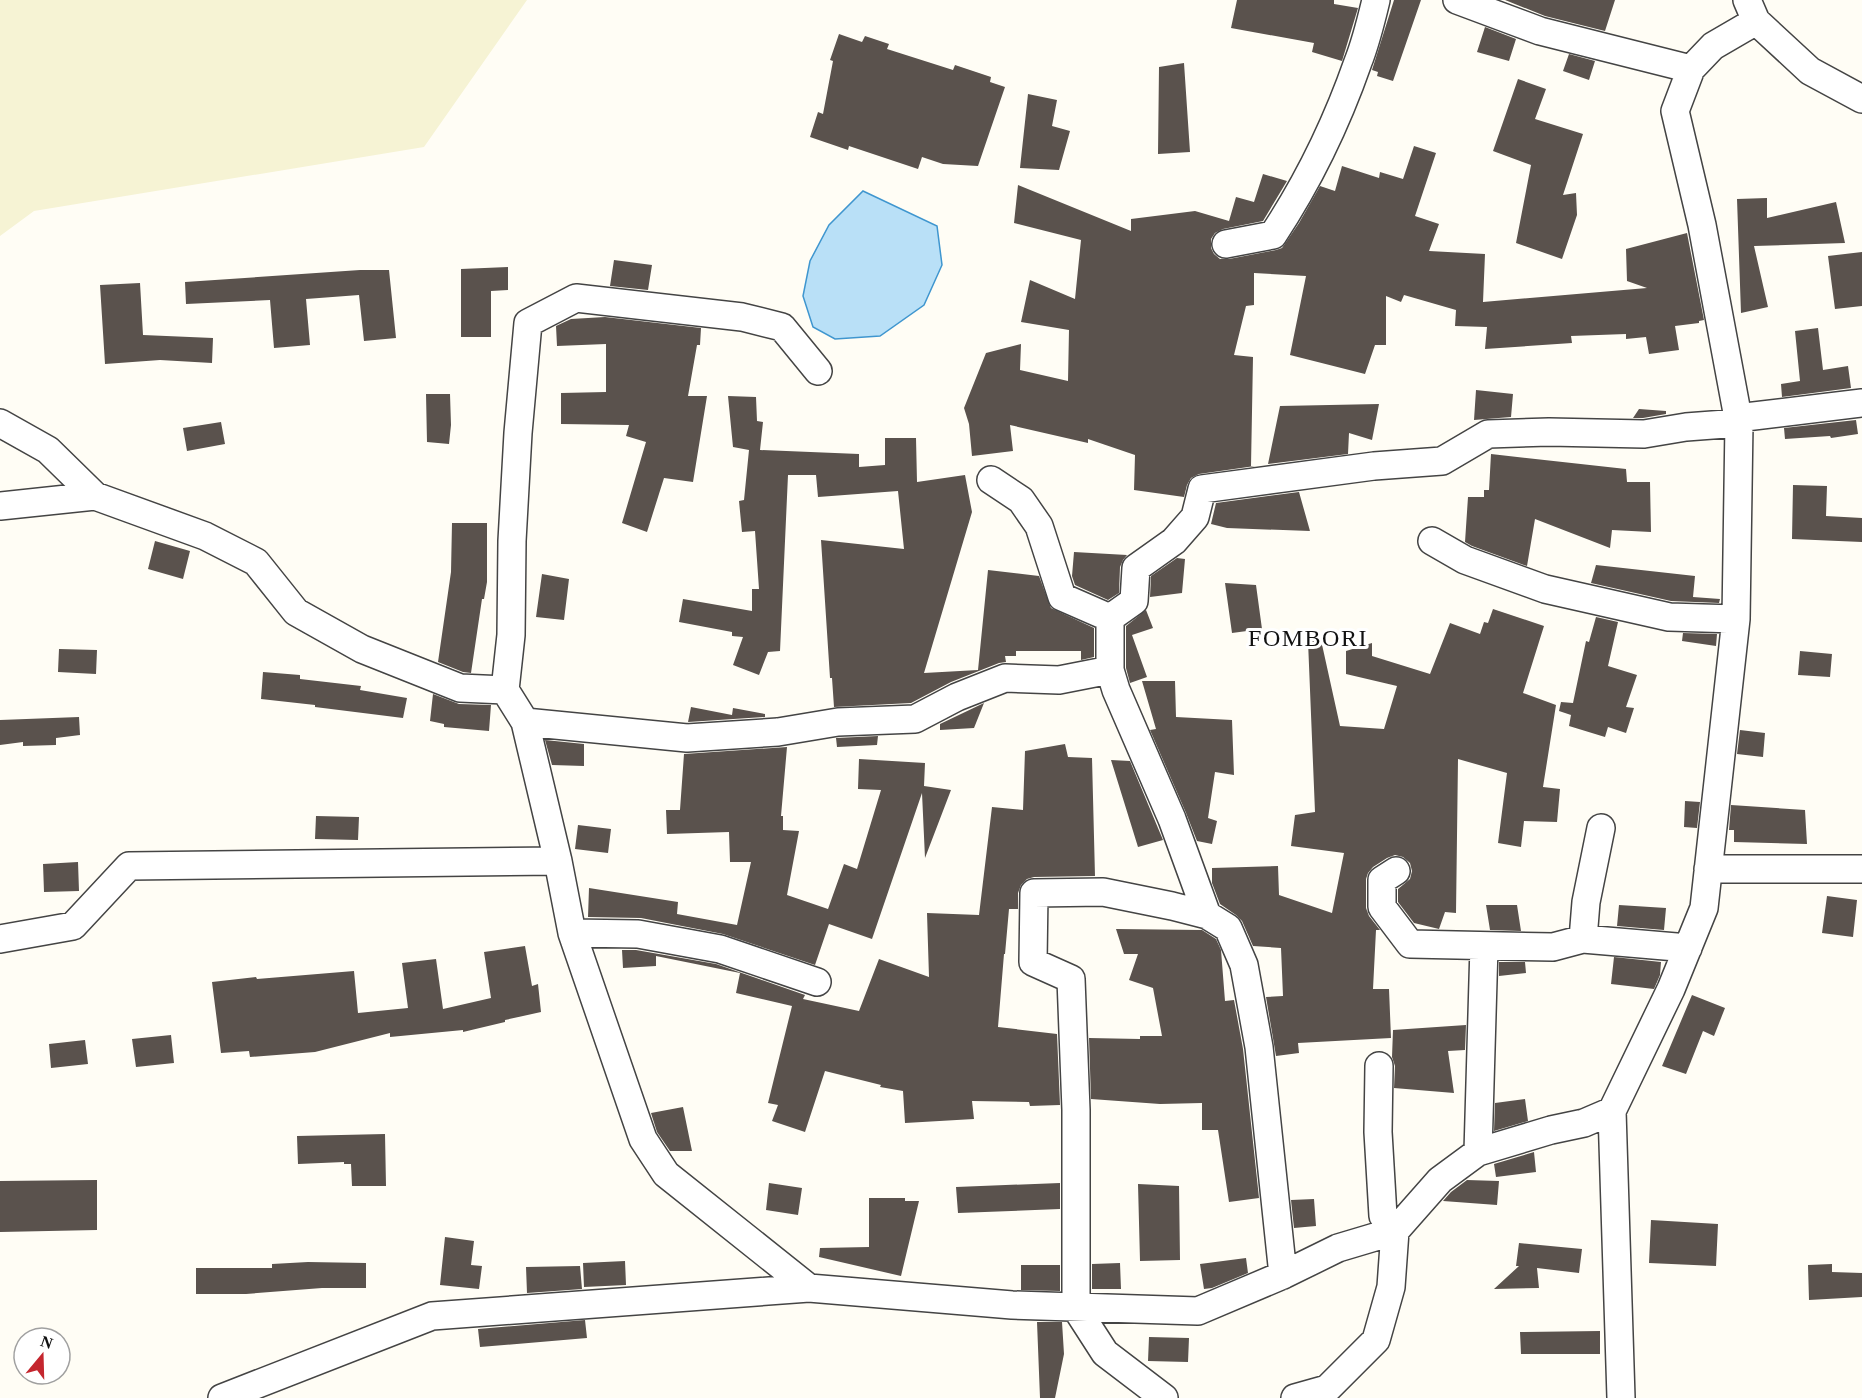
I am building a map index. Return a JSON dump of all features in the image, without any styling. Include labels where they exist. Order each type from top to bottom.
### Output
[{"type":"street","points":[[1226,244],[1273,235],[1292,206],[1327,139],[1354,72],[1376,0]]},
{"type":"street","points":[[1457,0],[1540,31],[1691,69]]},
{"type":"street","points":[[1621,1398],[1612,1112],[1671,989],[1704,908],[1736,620],[1738,420],[1702,225],[1675,111],[1691,69],[1751,11],[1810,71],[1862,99]]},
{"type":"street","points":[[809,1288],[666,1174],[643,1138],[572,933],[558,861],[525,722],[505,690],[511,635],[512,541],[528,323],[576,298],[741,317],[782,327],[818,371]]},
{"type":"street","points":[[1110,618],[1134,601],[1136,568],[1174,542],[1195,517],[1202,489],[1374,466],[1442,461],[1488,434],[1550,432],[1644,434],[1686,426],[1862,403]]},
{"type":"street","points":[[0,423],[48,450],[95,496],[205,536],[256,562],[296,612],[362,649],[460,688],[505,690]]},
{"type":"street","points":[[991,480],[1022,500],[1039,526],[1062,597],[1110,618]]},
{"type":"street","points":[[0,506],[95,496]]},
{"type":"street","points":[[1432,541],[1465,560],[1545,589],[1669,617],[1736,620]]},
{"type":"street","points":[[1110,618],[1110,670],[1136,738],[1172,819],[1207,915]]},
{"type":"street","points":[[525,722],[687,738],[778,732],[838,722],[915,719],[957,697],[1005,678],[1059,680],[1110,670]]},
{"type":"street","points":[[1583,939],[1586,902],[1601,828]]},
{"type":"street","points":[[0,939],[73,926],[129,866],[558,861]]},
{"type":"street","points":[[1708,869],[1862,868]]},
{"type":"street","points":[[1396,871],[1382,880],[1382,908],[1410,944],[1553,947],[1583,939],[1688,948]]},
{"type":"street","points":[[1164,1398],[1105,1353],[1076,1308],[1076,1110],[1071,979],[1033,962],[1034,893],[1103,892],[1207,915],[1228,928],[1244,965],[1258,1047],[1284,1275]]},
{"type":"street","points":[[572,933],[638,933],[720,949],[817,982]]},
{"type":"street","points":[[1478,1152],[1484,946]]},
{"type":"street","points":[[1294,1398],[1327,1394],[1376,1340],[1391,1287],[1395,1231],[1383,1216],[1378,1132],[1379,1066]]},
{"type":"street","points":[[222,1398],[432,1316],[809,1288],[1000,1304],[1198,1311],[1284,1275],[1338,1248],[1395,1231],[1440,1180],[1478,1152],[1551,1130],[1584,1123],[1612,1112]]},
{"type":"shaded area","points":[[0,0],[527,0],[424,147],[34,211],[0,236]]},
{"type":"water","points":[[863,191],[937,226],[942,265],[924,305],[880,336],[835,339],[813,327],[803,296],[810,261],[829,225]]},
{"type":"building","points":[[1237,0],[1334,0],[1334,4],[1358,8],[1342,61],[1312,52],[1314,43],[1231,28]]},
{"type":"building","points":[[1394,0],[1421,0],[1393,81],[1377,76],[1378,72],[1372,70]]},
{"type":"building","points":[[1505,0],[1615,0],[1605,31],[1545,16]]},
{"type":"building","points":[[1485,27],[1516,39],[1509,61],[1477,52]]},
{"type":"building","points":[[839,34],[862,42],[865,36],[889,44],[887,49],[953,70],[955,65],[991,77],[990,82],[1005,87],[978,166],[943,164],[922,157],[918,169],[849,146],[848,150],[810,137],[818,112],[823,114],[833,61],[830,60]]},
{"type":"building","points":[[1569,54],[1595,61],[1589,80],[1563,71]]},
{"type":"building","points":[[1184,63],[1190,152],[1158,154],[1159,67]]},
{"type":"building","points":[[1518,79],[1546,89],[1535,119],[1583,134],[1563,195],[1576,193],[1577,215],[1562,259],[1516,243],[1531,165],[1493,151]]},
{"type":"building","points":[[1028,94],[1057,100],[1052,126],[1070,131],[1059,170],[1020,168]]},
{"type":"building","points":[[1414,146],[1436,153],[1415,216],[1439,224],[1429,251],[1485,254],[1483,302],[1647,288],[1627,281],[1626,249],[1687,233],[1704,320],[1699,323],[1675,326],[1679,350],[1649,354],[1646,337],[1626,339],[1626,334],[1571,336],[1572,343],[1485,349],[1487,327],[1455,326],[1456,310],[1404,295],[1401,302],[1386,296],[1386,345],[1375,345],[1365,374],[1290,355],[1306,276],[1254,273],[1254,305],[1246,306],[1234,355],[1253,357],[1251,466],[1255,466],[1199,474],[1191,478],[1184,497],[1134,490],[1135,455],[1088,439],[1088,443],[1010,425],[1013,451],[972,456],[969,424],[964,408],[986,353],[1021,344],[1020,370],[1068,381],[1069,330],[1021,322],[1030,280],[1075,299],[1081,240],[1014,223],[1018,185],[1131,231],[1131,219],[1195,211],[1229,221],[1236,197],[1254,202],[1263,174],[1287,181],[1263,221],[1223,229],[1215,233],[1211,239],[1214,254],[1220,259],[1229,259],[1282,248],[1320,186],[1335,191],[1342,166],[1379,178],[1380,172],[1403,179]]},
{"type":"building","points":[[1767,198],[1767,218],[1836,202],[1845,243],[1754,246],[1768,307],[1741,313],[1737,199]]},
{"type":"building","points":[[1862,252],[1862,306],[1835,309],[1828,256]]},
{"type":"building","points":[[614,260],[652,265],[648,290],[610,286]]},
{"type":"building","points":[[508,267],[508,290],[491,291],[491,337],[461,337],[461,269]]},
{"type":"building","points":[[389,270],[396,338],[364,341],[359,295],[306,299],[310,345],[274,348],[270,300],[186,304],[185,282]]},
{"type":"building","points":[[140,283],[143,335],[213,338],[212,363],[160,360],[105,364],[100,285]]},
{"type":"building","points":[[605,317],[701,328],[700,345],[697,345],[688,396],[707,396],[693,482],[664,478],[647,532],[622,523],[646,442],[626,436],[629,425],[561,424],[561,393],[606,392],[606,344],[557,346],[556,326],[571,319]]},
{"type":"building","points":[[1818,328],[1823,370],[1848,366],[1851,388],[1782,397],[1781,384],[1800,381],[1795,331]]},
{"type":"building","points":[[1476,390],[1513,394],[1511,417],[1474,420]]},
{"type":"building","points":[[426,394],[450,394],[449,444],[427,442]]},
{"type":"building","points":[[728,396],[756,397],[757,421],[763,422],[760,450],[859,454],[859,467],[885,465],[885,438],[916,438],[917,482],[965,475],[972,512],[924,673],[978,670],[988,570],[1039,576],[1051,608],[1094,628],[1094,657],[1081,660],[1081,651],[1016,651],[1016,656],[1005,656],[1006,662],[951,682],[911,703],[834,707],[821,540],[904,549],[898,491],[818,497],[816,475],[788,475],[780,651],[768,652],[759,675],[733,665],[743,637],[732,636],[732,632],[679,622],[683,599],[752,611],[752,589],[759,589],[755,531],[742,532],[739,501],[744,500],[749,450],[733,447]]},
{"type":"building","points":[[1379,404],[1372,440],[1349,433],[1348,454],[1268,464],[1280,406]]},
{"type":"building","points":[[1639,409],[1666,411],[1666,414],[1633,418]]},
{"type":"building","points":[[1856,420],[1858,434],[1831,438],[1830,436],[1785,439],[1784,428]]},
{"type":"building","points":[[221,422],[225,444],[187,451],[183,428]]},
{"type":"building","points":[[1491,454],[1626,469],[1627,482],[1650,482],[1651,532],[1612,530],[1610,548],[1535,519],[1527,566],[1472,546],[1465,542],[1468,497],[1484,497],[1484,490],[1489,490]]},
{"type":"building","points":[[1793,485],[1827,486],[1826,516],[1862,518],[1862,542],[1792,539]]},
{"type":"building","points":[[1299,492],[1310,531],[1227,528],[1211,524],[1216,503]]},
{"type":"building","points":[[452,523],[487,523],[487,582],[484,599],[482,599],[471,673],[438,662],[451,572]]},
{"type":"building","points":[[155,541],[190,551],[183,579],[148,569]]},
{"type":"building","points":[[1074,552],[1127,555],[1120,567],[1119,593],[1108,600],[1075,585],[1072,576]]},
{"type":"building","points":[[1177,558],[1185,559],[1182,593],[1150,597],[1151,576]]},
{"type":"building","points":[[1596,565],[1695,576],[1693,597],[1720,599],[1719,603],[1671,601],[1591,583]]},
{"type":"building","points":[[542,574],[569,579],[564,620],[536,617]]},
{"type":"building","points":[[1225,583],[1256,585],[1262,629],[1232,633]]},
{"type":"building","points":[[1493,609],[1544,626],[1523,693],[1556,705],[1543,787],[1560,789],[1557,822],[1524,821],[1521,847],[1498,843],[1507,773],[1458,759],[1456,913],[1445,912],[1439,929],[1414,923],[1398,902],[1398,889],[1410,879],[1412,871],[1410,863],[1403,857],[1395,855],[1387,858],[1373,867],[1366,879],[1366,908],[1380,930],[1376,930],[1373,989],[1389,989],[1391,1038],[1298,1043],[1299,1053],[1276,1056],[1266,997],[1283,996],[1281,948],[1253,946],[1242,921],[1220,904],[1212,883],[1212,868],[1278,866],[1279,895],[1332,913],[1344,853],[1291,846],[1295,815],[1315,812],[1308,641],[1321,640],[1340,726],[1384,729],[1397,686],[1346,674],[1346,651],[1372,643],[1372,656],[1430,674],[1450,623],[1480,634],[1484,622],[1488,623]]},
{"type":"building","points":[[1146,610],[1153,628],[1132,635],[1147,677],[1130,683],[1126,668],[1126,626]]},
{"type":"building","points":[[1596,617],[1618,622],[1608,666],[1637,675],[1626,707],[1634,708],[1626,733],[1608,727],[1605,737],[1569,726],[1571,715],[1559,711],[1561,702],[1573,703],[1586,641],[1589,642]]},
{"type":"building","points":[[1683,633],[1717,634],[1716,646],[1682,641]]},
{"type":"building","points":[[59,649],[97,650],[96,674],[58,672]]},
{"type":"building","points":[[1800,651],[1832,654],[1830,677],[1798,675]]},
{"type":"building","points":[[263,672],[300,675],[300,679],[361,686],[360,690],[407,698],[403,718],[261,699]]},
{"type":"building","points":[[1142,681],[1175,681],[1176,717],[1232,720],[1234,775],[1215,772],[1208,818],[1217,821],[1212,844],[1197,841],[1150,730],[1156,729]]},
{"type":"building","points":[[433,694],[459,704],[491,705],[489,731],[444,727],[444,724],[430,721]]},
{"type":"building","points":[[984,703],[974,728],[940,730],[940,724]]},
{"type":"building","points":[[691,707],[732,715],[733,708],[765,714],[765,717],[688,722]]},
{"type":"building","points":[[79,717],[80,735],[56,738],[56,745],[23,746],[23,742],[0,745],[0,720]]},
{"type":"building","points":[[1740,730],[1765,733],[1763,757],[1737,754]]},
{"type":"building","points":[[878,736],[877,745],[837,747],[836,738]]},
{"type":"building","points":[[545,740],[584,744],[584,766],[552,765]]},
{"type":"building","points":[[1065,744],[1068,757],[1092,758],[1095,876],[1034,877],[1027,879],[1021,885],[1018,893],[1018,909],[1009,909],[998,1027],[1057,1034],[1060,1105],[1030,1106],[1029,1102],[972,1101],[974,1119],[905,1123],[903,1091],[880,1087],[881,1085],[825,1071],[805,1132],[772,1121],[778,1105],[768,1103],[792,1006],[736,993],[740,973],[656,956],[656,966],[623,968],[622,950],[636,950],[716,964],[805,995],[803,999],[859,1011],[879,959],[929,977],[927,913],[979,915],[992,807],[1023,810],[1025,751]]},
{"type":"building","points":[[787,747],[781,816],[783,816],[783,830],[799,831],[787,895],[828,909],[844,864],[857,869],[881,790],[858,789],[859,759],[925,763],[924,786],[951,790],[925,858],[922,793],[872,939],[829,924],[815,965],[723,934],[641,918],[588,917],[589,888],[678,902],[677,914],[737,925],[751,862],[730,862],[729,832],[667,834],[666,810],[680,810],[684,754]]},
{"type":"building","points":[[1111,760],[1130,761],[1163,840],[1138,847]]},
{"type":"building","points":[[1685,801],[1700,802],[1697,828],[1684,827]]},
{"type":"building","points":[[1731,805],[1805,810],[1807,844],[1734,842],[1734,830],[1729,830]]},
{"type":"building","points":[[316,816],[359,817],[358,840],[315,839]]},
{"type":"building","points":[[578,825],[611,829],[608,853],[575,849]]},
{"type":"building","points":[[78,862],[79,891],[44,892],[43,864]]},
{"type":"building","points":[[1827,896],[1857,900],[1853,937],[1822,933]]},
{"type":"building","points":[[1486,905],[1517,905],[1521,931],[1490,930]]},
{"type":"building","points":[[1619,905],[1666,908],[1664,930],[1617,926]]},
{"type":"building","points":[[1116,929],[1202,930],[1216,939],[1221,950],[1225,1001],[1234,1000],[1243,1049],[1259,1198],[1229,1202],[1218,1130],[1202,1130],[1202,1103],[1160,1104],[1091,1099],[1089,1038],[1140,1039],[1140,1036],[1162,1036],[1153,988],[1129,980],[1138,954],[1124,954]]},
{"type":"building","points":[[525,946],[532,986],[538,984],[541,1012],[463,1032],[463,1030],[390,1037],[390,1033],[315,1052],[250,1057],[249,1051],[221,1053],[212,982],[354,971],[358,1013],[408,1008],[402,963],[436,959],[443,1009],[491,998],[484,952]]},
{"type":"building","points":[[1614,957],[1661,962],[1660,975],[1654,989],[1611,984]]},
{"type":"building","points":[[1499,962],[1525,962],[1526,973],[1499,976]]},
{"type":"building","points":[[1692,995],[1725,1008],[1714,1036],[1703,1031],[1686,1074],[1662,1066]]},
{"type":"building","points":[[1466,1025],[1465,1050],[1448,1051],[1454,1093],[1394,1088],[1393,1030]]},
{"type":"building","points":[[171,1035],[174,1063],[136,1067],[132,1039]]},
{"type":"building","points":[[85,1040],[88,1064],[51,1068],[49,1044]]},
{"type":"building","points":[[1525,1099],[1528,1121],[1494,1131],[1495,1103]]},
{"type":"building","points":[[683,1107],[692,1151],[670,1151],[657,1132],[651,1113]]},
{"type":"building","points":[[385,1134],[386,1186],[352,1186],[351,1164],[344,1164],[344,1162],[298,1164],[297,1136]]},
{"type":"building","points":[[1534,1152],[1536,1172],[1496,1177],[1494,1164]]},
{"type":"building","points":[[97,1180],[97,1230],[0,1232],[0,1181]]},
{"type":"building","points":[[1467,1180],[1499,1181],[1497,1205],[1443,1201]]},
{"type":"building","points":[[769,1183],[802,1188],[798,1215],[766,1210]]},
{"type":"building","points":[[1060,1183],[1060,1209],[958,1213],[956,1187]]},
{"type":"building","points":[[1138,1184],[1179,1186],[1180,1260],[1140,1261]]},
{"type":"building","points":[[869,1198],[905,1198],[905,1201],[919,1201],[901,1276],[819,1257],[820,1248],[869,1247]]},
{"type":"building","points":[[1314,1199],[1316,1226],[1294,1228],[1291,1200]]},
{"type":"building","points":[[1651,1220],[1718,1224],[1716,1266],[1649,1263]]},
{"type":"building","points":[[445,1237],[474,1241],[471,1265],[482,1266],[479,1289],[440,1285]]},
{"type":"building","points":[[1519,1243],[1582,1249],[1579,1273],[1537,1268],[1539,1288],[1494,1289],[1519,1266],[1516,1266]]},
{"type":"building","points":[[1246,1258],[1248,1273],[1204,1289],[1200,1264]]},
{"type":"building","points":[[625,1261],[626,1285],[584,1287],[583,1263]]},
{"type":"building","points":[[366,1263],[366,1288],[196,1294],[196,1268],[272,1268],[272,1264]]},
{"type":"building","points":[[1120,1263],[1121,1289],[1092,1289],[1092,1264]]},
{"type":"building","points":[[1832,1264],[1832,1272],[1862,1273],[1862,1297],[1809,1300],[1808,1265]]},
{"type":"building","points":[[1021,1265],[1060,1265],[1060,1291],[1021,1290]]},
{"type":"building","points":[[580,1266],[582,1289],[527,1293],[526,1267]]},
{"type":"building","points":[[585,1320],[587,1338],[480,1347],[478,1329]]},
{"type":"building","points":[[1037,1322],[1062,1322],[1064,1354],[1055,1398],[1040,1398]]},
{"type":"building","points":[[1600,1331],[1600,1354],[1521,1354],[1520,1332]]},
{"type":"building","points":[[1149,1337],[1189,1338],[1188,1362],[1148,1361]]},
{"type":"district","name":"FOMBORI","points":[[1308,638]]}]
